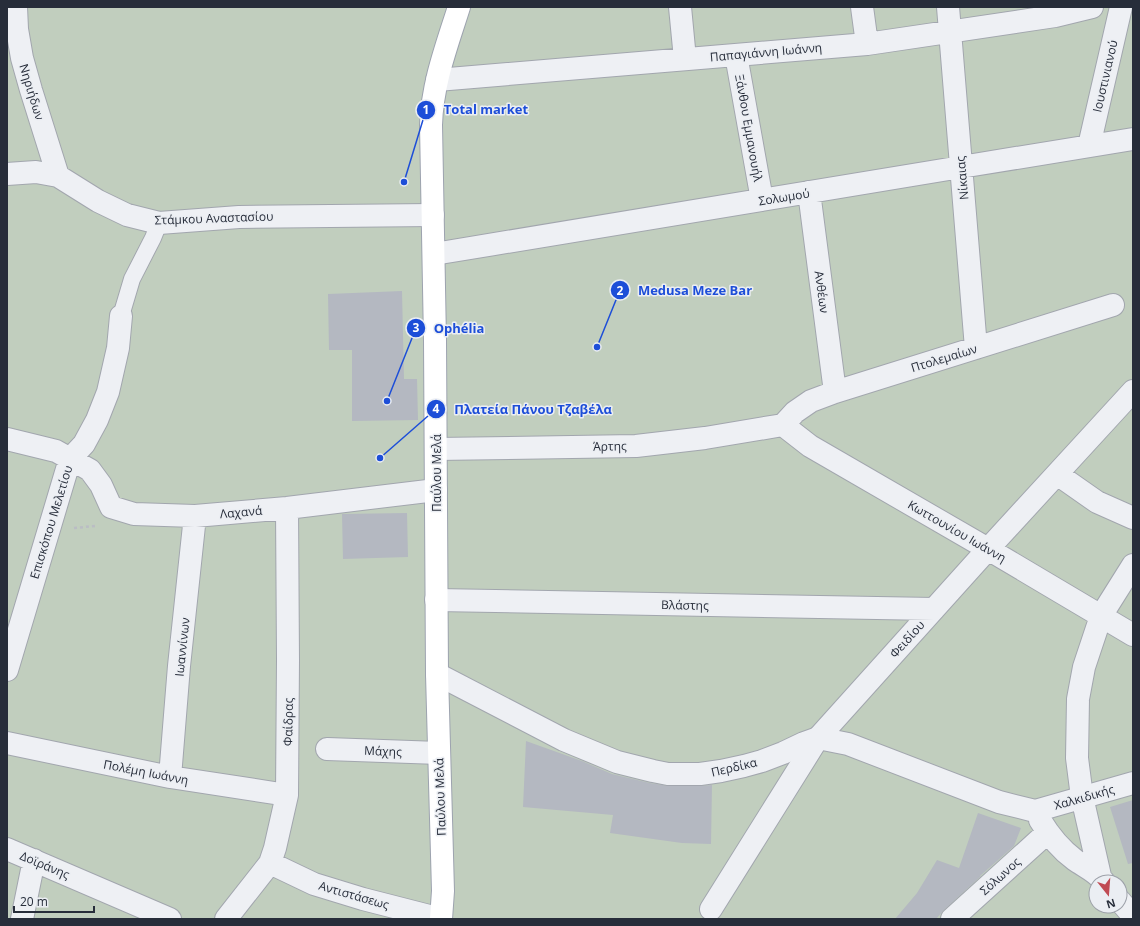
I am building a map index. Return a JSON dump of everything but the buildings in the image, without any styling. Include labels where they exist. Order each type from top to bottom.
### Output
[{"type":"main road","name":"Παύλου Μελά","points":[[441,919],[443,891],[437,674],[434,254],[431,107],[437,80],[459,7]]},
{"type":"street","name":"Νηριήδων","points":[[16,7],[17,29],[22,58],[58,176]]},
{"type":"street","points":[[680,7],[685,59]]},
{"type":"street","points":[[862,7],[867,44]]},
{"type":"street","name":"Νίκαιας","points":[[948,7],[976,348]]},
{"type":"street","name":"Παπαγιάννη Ιωάννη","points":[[437,80],[867,44],[950,31],[1055,11],[1092,7]]},
{"type":"street","name":"Ιουστινιανού","points":[[1089,146],[1121,7]]},
{"type":"street","name":"Ξάνθου Εμμανουήλ","points":[[736,55],[762,200]]},
{"type":"street","name":"Σολωμού","points":[[434,254],[1133,139]]},
{"type":"street","name":"Στάμκου Αναστασίου","points":[[7,174],[36,172],[58,176],[98,201],[127,216],[159,222],[239,217],[433,215]]},
{"type":"street","name":"Ανθέων","points":[[809,192],[835,392]]},
{"type":"street","name":"Πτολεμαίων","points":[[783,425],[795,412],[806,405],[835,392],[1113,305]]},
{"type":"street","name":"Επισκόπου Μελετίου","points":[[7,670],[70,459],[84,444],[97,420],[108,392],[118,348],[121,316]]},
{"type":"street","name":"Φειδίου","points":[[711,909],[818,738],[1133,391]]},
{"type":"street","name":"Άρτης","points":[[436,449],[636,446],[705,438],[783,425]]},
{"type":"street","name":"Κωττουνίου Ιωάννη","points":[[783,425],[810,446],[1133,635]]},
{"type":"street","name":"Λαχανά","points":[[7,439],[56,451],[90,470],[101,485],[111,507],[134,514],[195,516],[287,508],[436,490]]},
{"type":"street","points":[[1057,474],[1097,502],[1133,518]]},
{"type":"street","name":"Φαίδρας","points":[[226,919],[270,863],[275,848],[287,795],[287,508]]},
{"type":"street","name":"Ιωαννίνων","points":[[170,777],[180,658],[195,516]]},
{"type":"street","points":[[1101,874],[1082,798],[1077,758],[1078,699],[1084,668],[1101,616],[1133,565]]},
{"type":"street","name":"Βλάστης","points":[[436,600],[934,609]]},
{"type":"street","name":"Περδίκα","points":[[437,674],[564,740],[617,762],[668,774],[686,775],[721,771],[762,761],[818,738]]},
{"type":"street","points":[[818,738],[848,744],[999,802],[1035,811],[1048,832],[1062,849],[1095,874]]},
{"type":"street","name":"Πολέμη Ιωάννη","points":[[7,743],[170,777],[287,795]]},
{"type":"street","name":"Μάχης","points":[[327,749],[439,753]]},
{"type":"street","name":"Χαλκιδικής","points":[[1035,811],[1133,783]]},
{"type":"street","name":"Σόλωνος","points":[[952,919],[1048,832]]},
{"type":"street","name":"Δοϊράνης","points":[[7,849],[170,919]]},
{"type":"street","points":[[22,919],[34,860]]},
{"type":"street","name":"Αντιστάσεως","points":[[270,863],[314,884],[363,899],[441,919]]},
{"type":"lane","name":"Επισκόπου Μελετίου","points":[[121,316],[132,279],[153,238],[159,222]]},
{"type":"green space","points":[[7,7],[1133,7],[1133,919],[7,919]]},
{"type":"place","name":"Total market","points":[[404,182]]},
{"type":"place","name":"Medusa Meze Bar","points":[[597,347]]},
{"type":"place","name":"Ophélia","points":[[387,401]]},
{"type":"place","name":"Πλατεία Πάνου Τζαβέλα","points":[[380,458]]}]
